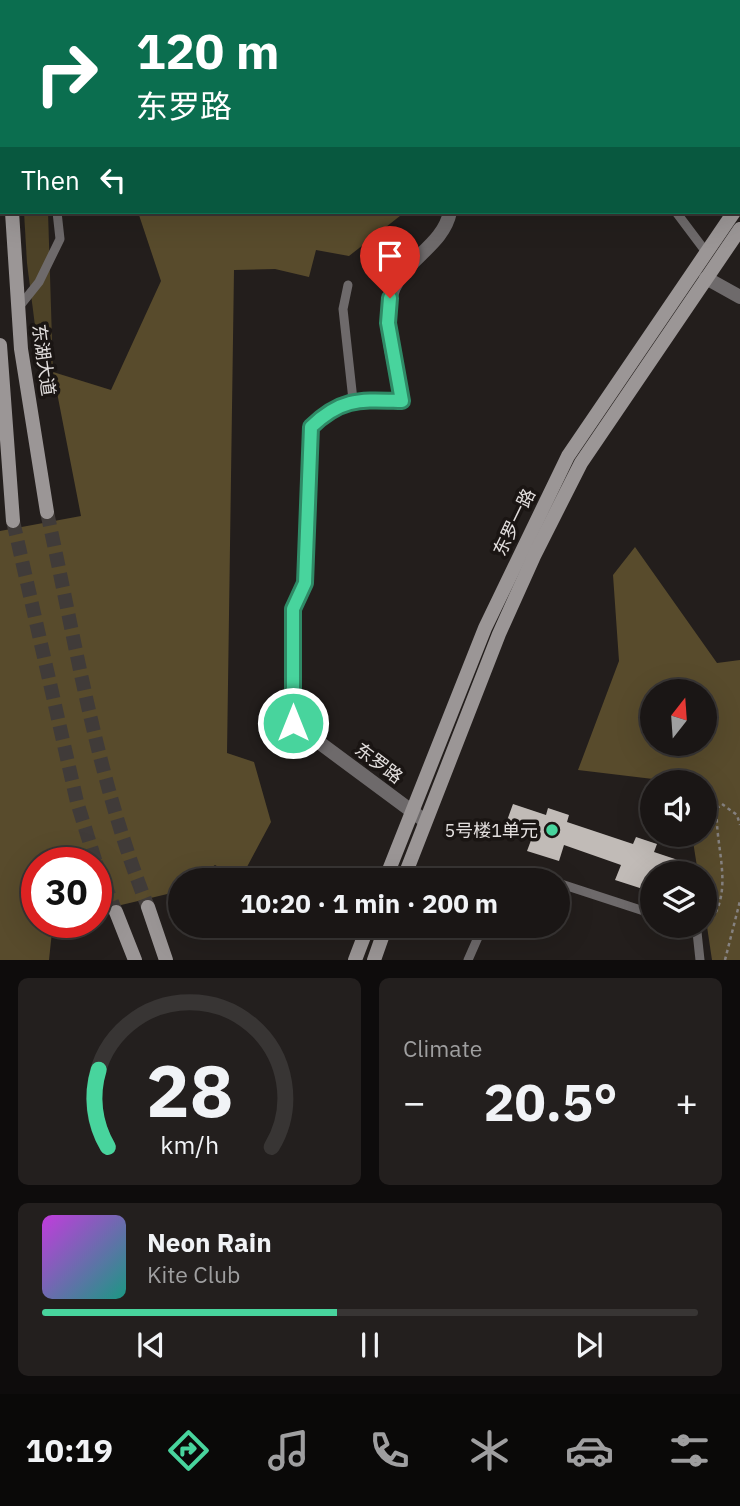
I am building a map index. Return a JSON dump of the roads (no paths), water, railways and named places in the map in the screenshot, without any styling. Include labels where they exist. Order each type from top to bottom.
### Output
[{"type":"main road","name":"东湖大道","points":[[12,214],[21,349],[47,512]]},
{"type":"main road","name":"东罗一路","points":[[389,868],[485,628],[568,456],[733,214]]},
{"type":"main road","name":"东罗一路","points":[[407,868],[499,634],[535,554],[581,463],[740,229]]},
{"type":"main road","points":[[0,345],[13,521]]},
{"type":"main road","points":[[148,907],[166,960]]},
{"type":"main road","points":[[116,912],[135,960]]},
{"type":"main road","points":[[355,960],[363,938]]},
{"type":"main road","points":[[374,960],[382,938]]},
{"type":"street","name":"东罗路","points":[[425,821],[293,723],[293,609],[305,583],[311,427],[328,411],[354,400],[402,401],[388,323],[390,298],[397,280],[433,243],[449,214]]},
{"type":"street","points":[[706,278],[740,297]]},
{"type":"lane","points":[[18,309],[39,282],[60,239],[57,214]]},
{"type":"lane","points":[[678,214],[706,252]]},
{"type":"lane","points":[[348,285],[343,309],[354,400]]},
{"type":"lane","points":[[570,887],[640,910]]},
{"type":"lane","points":[[468,960],[477,938]]},
{"type":"lane","points":[[698,938],[700,960]]},
{"type":"tunnel","points":[[47,512],[101,761],[130,859],[148,907]]},
{"type":"tunnel","points":[[13,521],[77,802],[91,847]]},
{"type":"tunnel","points":[[112,902],[116,912]]},
{"type":"place","name":"5号楼1单元","points":[[552,830]]}]
